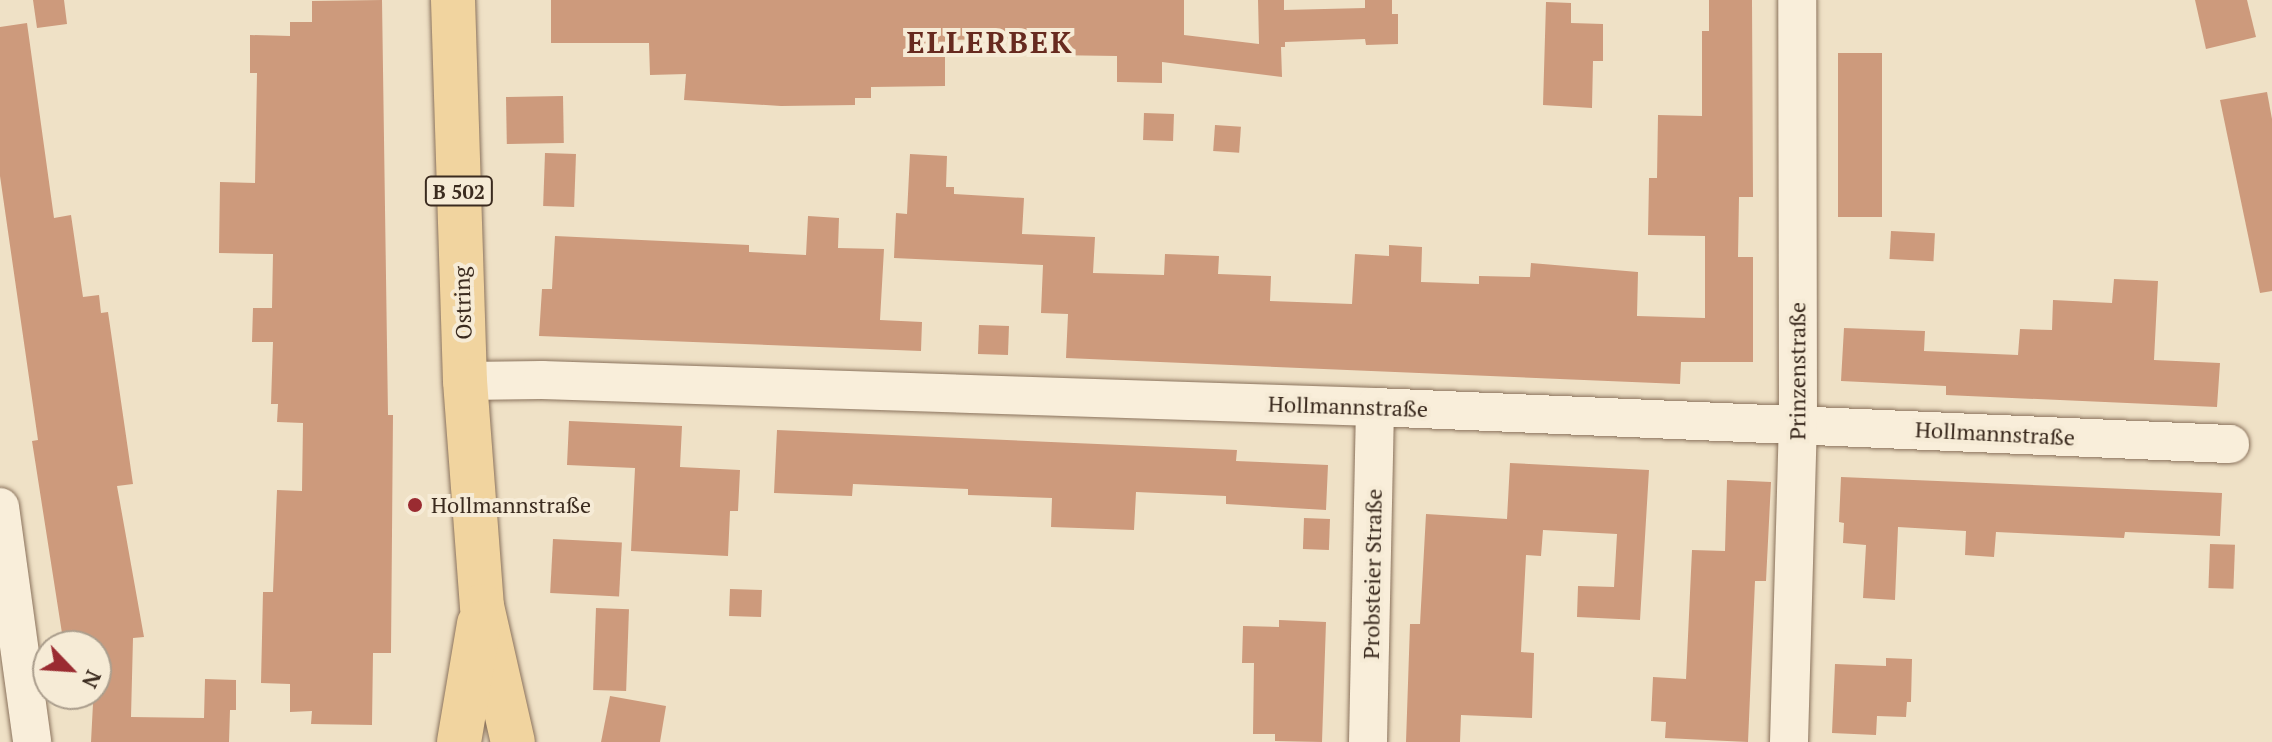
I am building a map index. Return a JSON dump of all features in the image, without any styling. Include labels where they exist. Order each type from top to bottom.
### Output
[{"type":"main road","name":"Ostring","points":[[453,0],[465,381],[482,606],[513,742]]},
{"type":"main road","name":"Ostring","points":[[459,742],[482,606]]},
{"type":"street","name":"Prinzenstraße","points":[[1789,742],[1798,423],[1797,0]]},
{"type":"street","name":"Hollmannstraße","points":[[465,381],[558,381],[1375,407],[2230,444]]},
{"type":"street","name":"Probsteier Straße","points":[[1368,742],[1375,407]]},
{"type":"street","points":[[0,507],[32,742]]},
{"type":"building","points":[[33,0],[64,0],[67,24],[37,28]]},
{"type":"building","points":[[382,0],[388,415],[393,415],[391,653],[373,653],[372,725],[311,724],[312,711],[290,712],[290,684],[261,683],[263,592],[273,592],[277,490],[302,491],[303,423],[277,422],[278,404],[271,404],[273,342],[252,342],[253,308],[272,308],[273,254],[219,253],[220,182],[255,183],[257,73],[250,73],[250,35],[290,36],[290,22],[312,22],[312,1]]},
{"type":"building","points":[[551,0],[1184,0],[1184,35],[1259,44],[1258,0],[1284,0],[1284,10],[1365,8],[1365,0],[1392,0],[1392,14],[1398,14],[1398,44],[1366,45],[1365,39],[1285,42],[1285,47],[1281,47],[1282,77],[1162,62],[1162,83],[1117,82],[1117,56],[1050,55],[1050,38],[945,40],[945,86],[871,87],[871,98],[855,98],[855,105],[781,106],[684,100],[686,74],[650,75],[649,43],[551,43]]},
{"type":"building","points":[[1709,0],[1752,0],[1753,197],[1739,197],[1738,257],[1753,257],[1753,362],[1681,362],[1680,384],[1066,358],[1068,314],[1041,313],[1043,265],[894,258],[896,213],[907,214],[910,154],[947,156],[946,187],[954,187],[954,194],[1024,198],[1022,234],[1095,237],[1093,273],[1164,275],[1165,254],[1219,256],[1218,274],[1271,276],[1270,301],[1352,304],[1355,254],[1389,256],[1389,245],[1422,247],[1421,282],[1479,284],[1479,276],[1530,277],[1531,263],[1638,272],[1637,316],[1705,318],[1705,236],[1648,235],[1649,178],[1657,178],[1658,115],[1702,116],[1702,31],[1709,31]]},
{"type":"building","points":[[2195,0],[2247,0],[2256,37],[2206,49]]},
{"type":"building","points":[[1546,2],[1571,3],[1571,23],[1603,24],[1603,61],[1593,61],[1592,108],[1543,105]]},
{"type":"building","points":[[27,23],[54,218],[71,215],[83,297],[99,295],[101,313],[108,312],[133,484],[117,486],[144,637],[133,638],[131,717],[204,718],[205,679],[236,680],[236,710],[230,710],[229,742],[91,742],[93,710],[112,710],[112,630],[62,630],[32,441],[38,440],[0,176],[0,27]]},
{"type":"building","points":[[1838,53],[1882,53],[1882,217],[1838,217]]},
{"type":"building","points":[[2267,92],[2272,119],[2272,291],[2260,293],[2220,100]]},
{"type":"building","points":[[563,96],[564,143],[507,144],[506,97]]},
{"type":"building","points":[[1144,113],[1174,114],[1173,141],[1143,140]]},
{"type":"building","points":[[1215,125],[1241,127],[1239,153],[1213,151]]},
{"type":"building","points":[[545,153],[576,154],[574,207],[543,206]]},
{"type":"building","points":[[808,216],[839,218],[838,248],[884,249],[880,320],[922,322],[921,351],[539,336],[542,289],[552,289],[555,236],[749,245],[749,252],[806,255]]},
{"type":"building","points":[[1891,231],[1935,233],[1933,261],[1890,259]]},
{"type":"building","points":[[2114,279],[2158,281],[2154,360],[2220,363],[2217,407],[1946,395],[1946,386],[1841,381],[1844,328],[1925,331],[1924,351],[2018,355],[2020,329],[2052,330],[2053,300],[2112,303]]},
{"type":"building","points":[[979,325],[1009,326],[1008,355],[978,354]]},
{"type":"building","points":[[569,421],[682,426],[680,467],[740,470],[738,511],[730,511],[728,556],[631,551],[635,468],[567,465]]},
{"type":"building","points":[[777,430],[1237,450],[1236,461],[1328,465],[1326,510],[1226,504],[1226,496],[1136,492],[1134,530],[1051,527],[1052,498],[968,495],[968,489],[853,484],[852,496],[774,493]]},
{"type":"building","points":[[1510,463],[1649,470],[1640,620],[1577,617],[1578,586],[1614,587],[1617,534],[1543,530],[1541,556],[1526,555],[1521,652],[1534,653],[1532,718],[1461,715],[1460,742],[1406,742],[1410,624],[1420,624],[1426,514],[1507,519]]},
{"type":"building","points":[[1841,477],[2222,493],[2220,536],[2125,532],[2124,538],[1996,532],[1994,557],[1965,555],[1966,531],[1898,527],[1895,600],[1863,598],[1866,545],[1843,543],[1844,523],[1839,522]]},
{"type":"building","points":[[1727,480],[1771,482],[1766,581],[1755,581],[1748,742],[1665,738],[1666,722],[1651,721],[1653,677],[1686,679],[1692,550],[1725,551]]},
{"type":"building","points":[[1304,518],[1330,519],[1329,550],[1303,549]]},
{"type":"building","points":[[553,539],[622,543],[619,597],[550,593]]},
{"type":"building","points":[[2210,544],[2235,545],[2233,589],[2208,588]]},
{"type":"building","points":[[730,589],[762,590],[761,617],[729,616]]},
{"type":"building","points":[[596,608],[629,609],[626,691],[593,690]]},
{"type":"building","points":[[1279,620],[1326,622],[1322,742],[1275,741],[1275,734],[1253,734],[1254,663],[1242,663],[1243,626],[1279,627]]},
{"type":"building","points":[[1886,658],[1912,659],[1911,702],[1907,702],[1906,717],[1877,716],[1876,735],[1832,733],[1835,664],[1886,666]]},
{"type":"building","points":[[610,696],[666,706],[660,742],[601,742]]},
{"type":"place","name":"Hollmannstraße","points":[[415,505]]},
{"type":"district","name":"ELLERBEK","points":[[990,42]]}]
